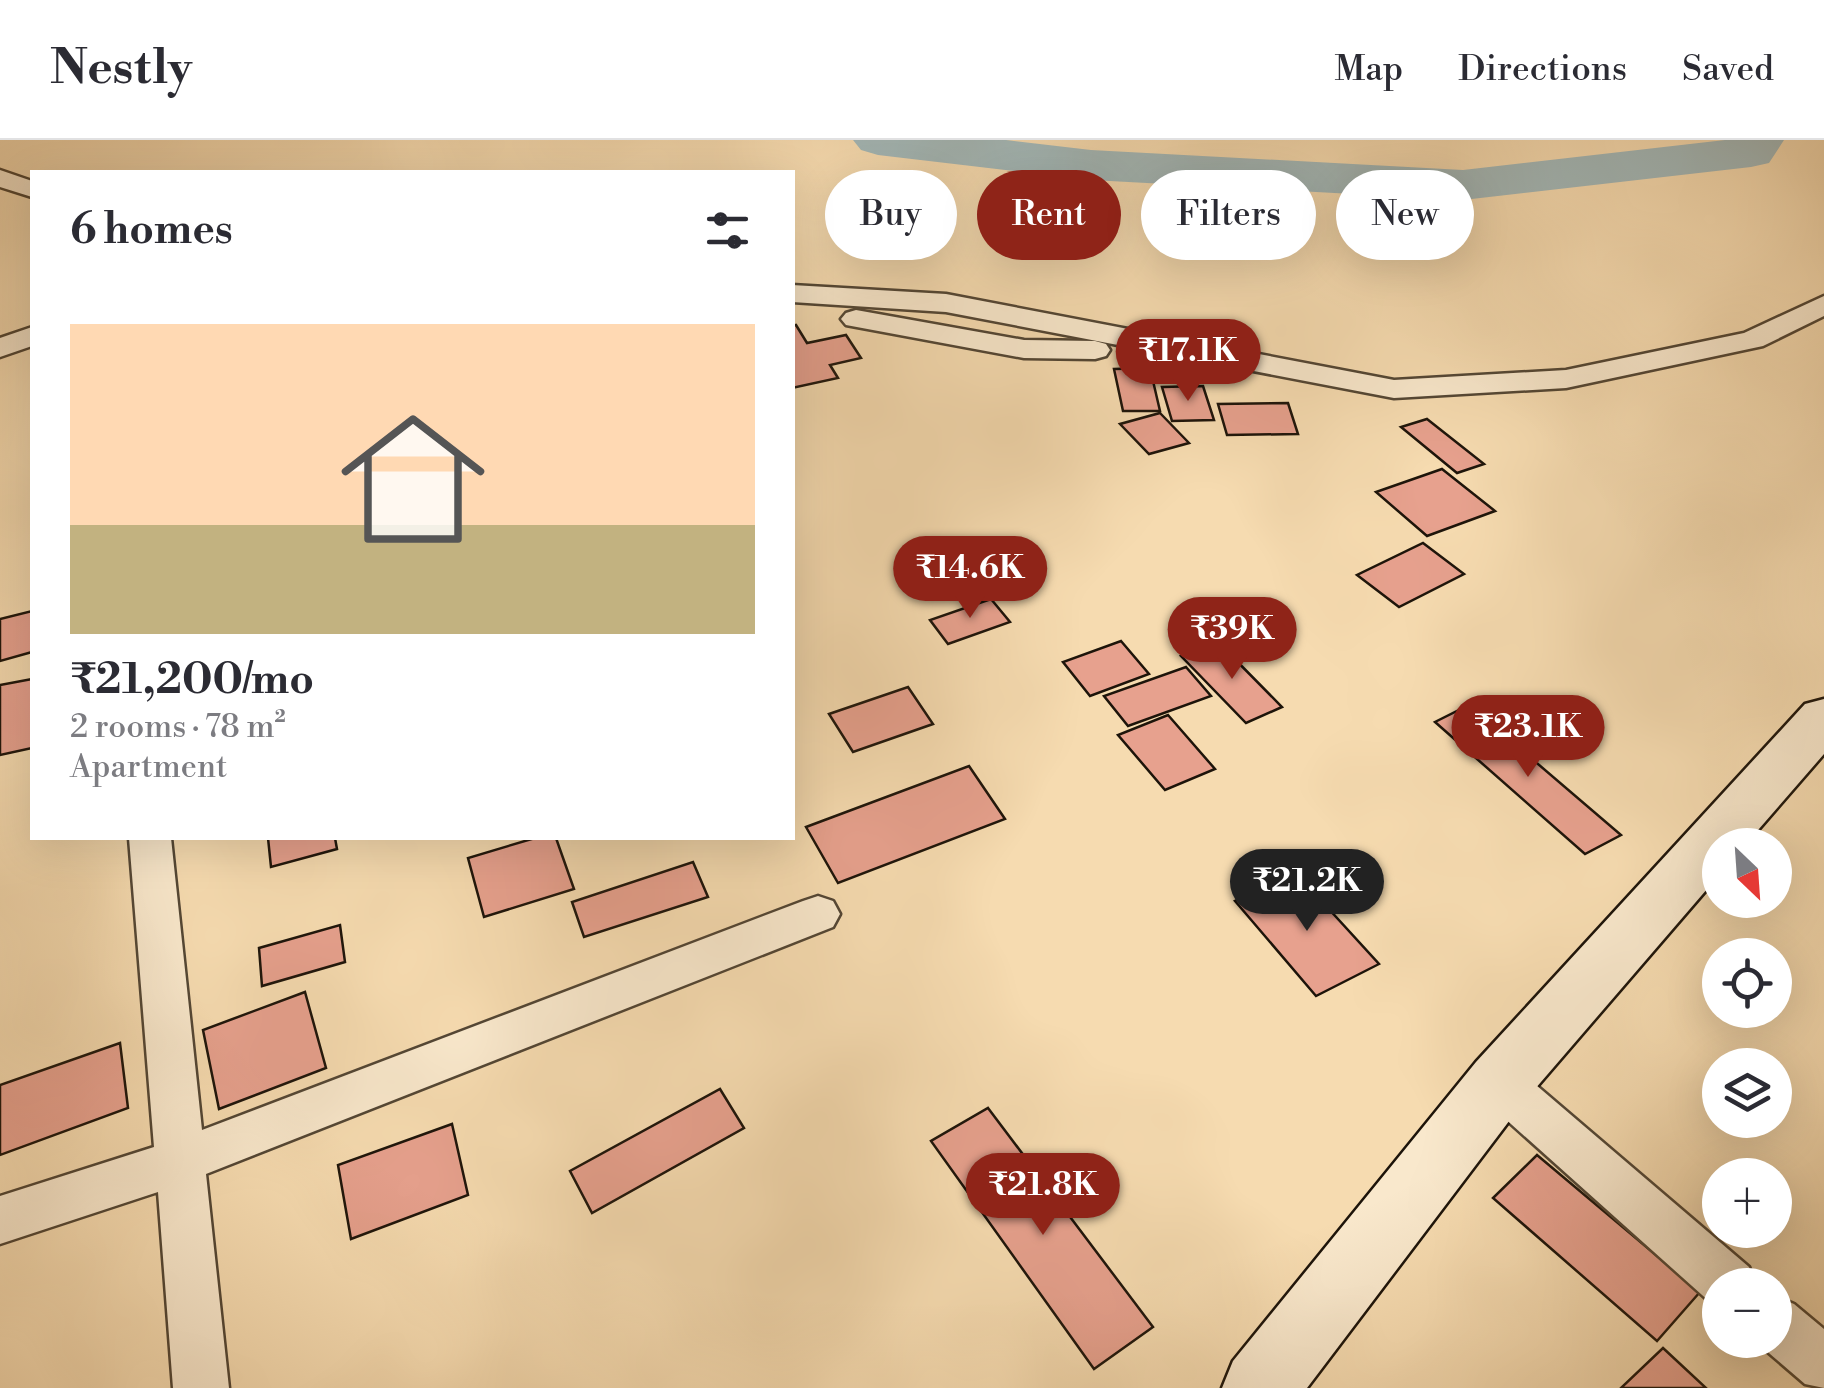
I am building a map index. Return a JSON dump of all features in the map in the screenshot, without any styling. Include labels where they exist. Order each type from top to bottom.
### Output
[{"type":"street","points":[[0,178],[30,188]]},
{"type":"street","points":[[795,293],[946,302],[1394,388],[1566,379],[1753,340],[1824,306]]},
{"type":"street","points":[[795,314],[872,320],[1024,350],[1094,350],[1147,341]]},
{"type":"street","points":[[0,348],[30,337]]},
{"type":"street","points":[[1260,1388],[1499,1083],[1824,718]]},
{"type":"street","points":[[150,840],[201,1388]]},
{"type":"street","points":[[0,1220],[178,1162],[818,914]]},
{"type":"street","points":[[1499,1083],[1711,1268]]},
{"type":"street","points":[[1792,1338],[1824,1365]]},
{"type":"building","points":[[795,325],[807,343],[846,335],[861,358],[830,365],[838,378],[795,387]]},
{"type":"building","points":[[1150,368],[1160,411],[1123,411],[1114,369]]},
{"type":"building","points":[[1203,386],[1214,420],[1172,421],[1162,387]]},
{"type":"building","points":[[1288,403],[1298,434],[1227,435],[1218,404]]},
{"type":"building","points":[[1160,413],[1189,443],[1149,454],[1120,424]]},
{"type":"building","points":[[1427,419],[1484,464],[1457,473],[1401,427]]},
{"type":"building","points":[[1442,469],[1495,511],[1427,536],[1376,492]]},
{"type":"building","points":[[1423,543],[1464,574],[1399,607],[1357,575]]},
{"type":"building","points":[[991,599],[1010,622],[948,644],[930,620]]},
{"type":"building","points":[[30,612],[30,653],[0,661],[0,619]]},
{"type":"building","points":[[1121,641],[1149,674],[1090,696],[1063,662]]},
{"type":"building","points":[[1217,641],[1282,707],[1246,723],[1181,656]]},
{"type":"building","points":[[1186,667],[1211,696],[1128,726],[1104,696]]},
{"type":"building","points":[[30,679],[30,748],[0,755],[0,685]]},
{"type":"building","points":[[908,687],[933,724],[853,752],[829,714]]},
{"type":"building","points":[[1469,705],[1621,835],[1585,854],[1435,722]]},
{"type":"building","points":[[1168,715],[1215,769],[1165,790],[1118,735]]},
{"type":"building","points":[[969,766],[1005,819],[838,883],[806,827]]},
{"type":"building","points":[[268,840],[335,840],[337,849],[271,867]]},
{"type":"building","points":[[528,840],[557,840],[574,889],[484,917],[468,858]]},
{"type":"building","points":[[693,862],[708,897],[584,937],[572,902]]},
{"type":"building","points":[[1295,872],[1379,964],[1316,996],[1235,901]]},
{"type":"building","points":[[340,925],[345,962],[262,986],[259,948]]},
{"type":"building","points":[[305,992],[326,1068],[219,1109],[203,1030]]},
{"type":"building","points":[[120,1043],[128,1108],[0,1155],[0,1085]]},
{"type":"building","points":[[720,1089],[744,1128],[592,1213],[570,1171]]},
{"type":"building","points":[[988,1108],[1153,1327],[1094,1369],[931,1141]]},
{"type":"building","points":[[452,1124],[468,1195],[351,1239],[338,1165]]},
{"type":"building","points":[[1537,1155],[1700,1292],[1657,1341],[1493,1198]]},
{"type":"building","points":[[1663,1348],[1706,1388],[1621,1388]]},
{"type":"waterway","points":[[878,140],[1091,165],[1463,185],[1751,152],[1759,140]]}]
